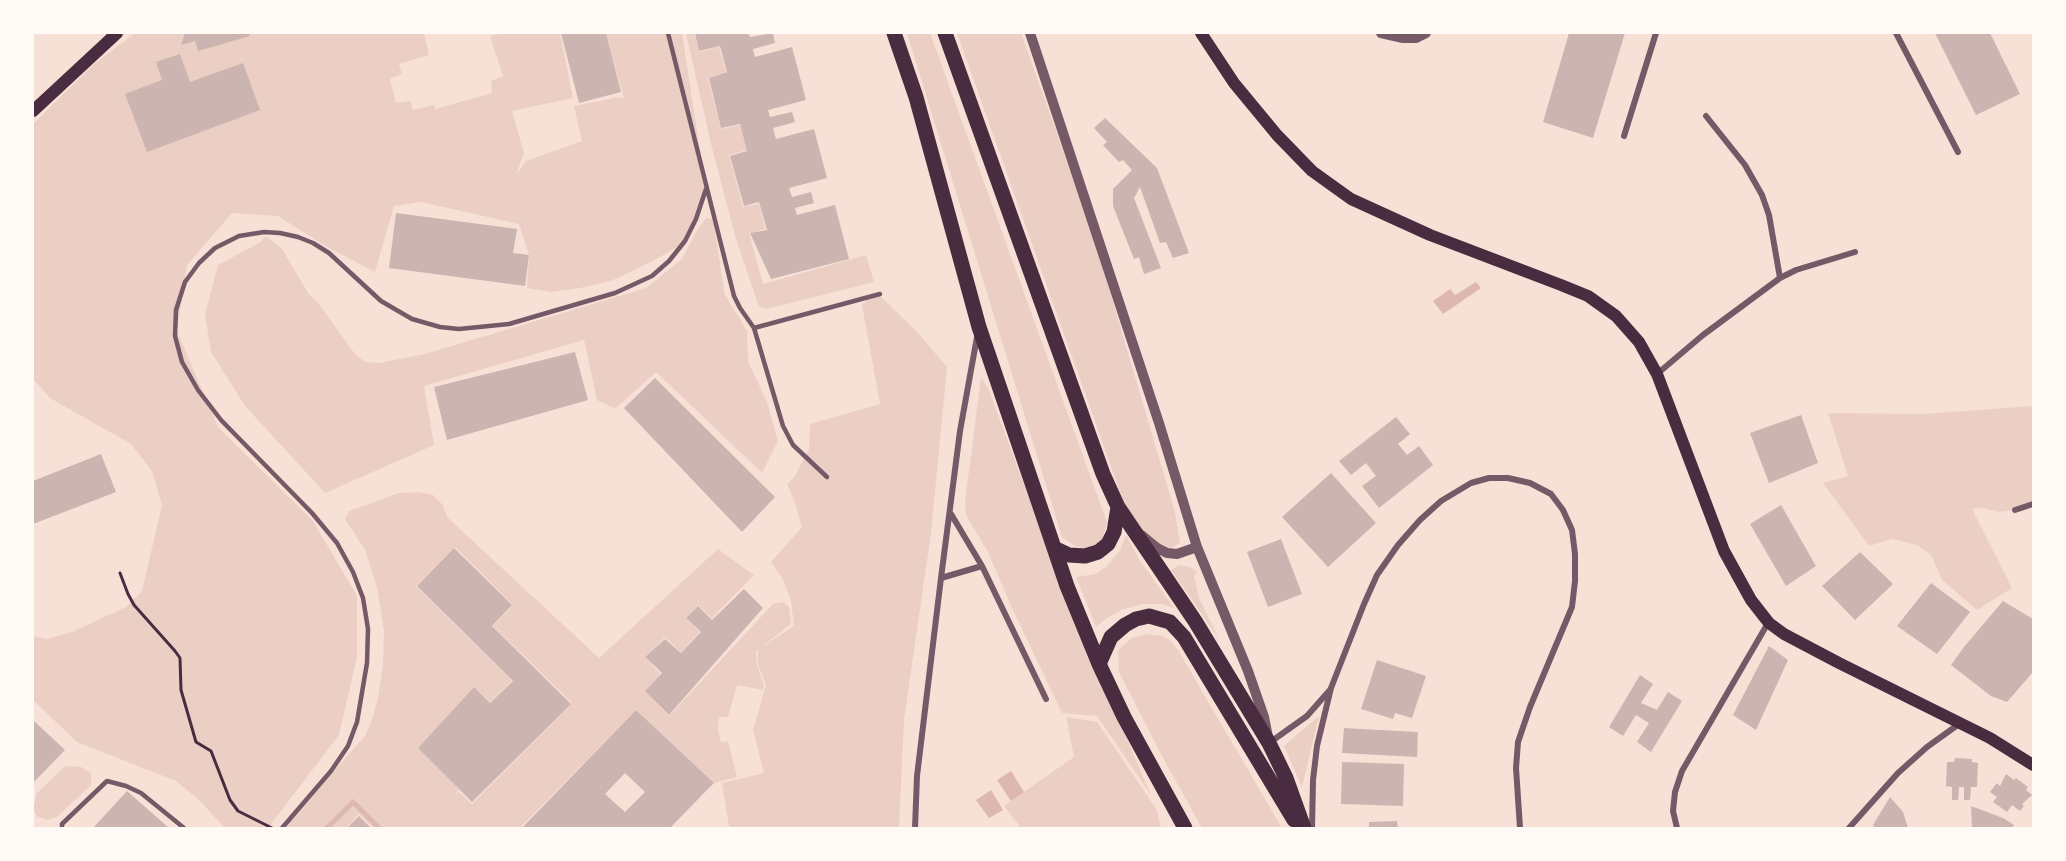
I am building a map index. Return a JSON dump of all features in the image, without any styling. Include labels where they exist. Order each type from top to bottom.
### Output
[{"type":"main road","points":[[33,111],[117,33]]},
{"type":"main road","points":[[893,33],[916,97],[979,327],[1067,586],[1124,717],[1185,828]]},
{"type":"main road","points":[[945,33],[1103,474],[1118,507],[1201,629],[1269,743],[1286,778],[1304,828]]},
{"type":"main road","points":[[1201,33],[1234,83],[1277,135],[1312,171],[1351,199],[1430,235],[1588,297],[1616,316],[1639,342],[1657,374],[1724,551],[1751,600],[1768,622],[1784,634],[1990,738],[2033,765]]},
{"type":"main road","points":[[1054,548],[1069,555],[1085,556],[1098,552],[1108,544],[1114,532],[1118,507]]},
{"type":"main road","points":[[1099,664],[1111,637],[1125,625],[1149,616],[1170,622],[1184,637],[1299,828]]},
{"type":"street","points":[[1030,33],[1159,423],[1197,547],[1248,671],[1264,717],[1269,743],[1307,716],[1331,688]]},
{"type":"street","points":[[1381,33],[1402,38],[1416,38],[1426,33]]},
{"type":"street","points":[[1624,136],[1656,33]]},
{"type":"street","points":[[1896,33],[1958,152]]},
{"type":"street","points":[[1706,116],[1745,165],[1762,195],[1769,215],[1780,278]]},
{"type":"street","points":[[1657,374],[1703,335],[1780,278],[1796,270],[1855,252]]},
{"type":"street","points":[[915,828],[917,776],[941,578],[960,431],[979,327]]},
{"type":"street","points":[[1312,828],[1314,769],[1331,688],[1377,575],[1406,537],[1442,501],[1471,483],[1488,478],[1508,478],[1530,483],[1551,494],[1563,510],[1572,530],[1575,554],[1572,607],[1530,707],[1518,742],[1516,768],[1520,828]]},
{"type":"street","points":[[2014,510],[2033,504]]},
{"type":"street","points":[[951,513],[982,566],[1046,699]]},
{"type":"street","points":[[1132,528],[1167,553],[1177,554],[1197,547]]},
{"type":"street","points":[[941,578],[982,566]]},
{"type":"street","points":[[1677,828],[1673,811],[1675,792],[1682,771],[1768,622]]},
{"type":"street","points":[[1844,828],[1850,826],[1898,772],[1960,723]]},
{"type":"lane","points":[[668,33],[734,296],[754,328],[783,426],[793,445],[827,477]]},
{"type":"lane","points":[[282,828],[331,771],[348,746],[357,722],[367,663],[368,629],[363,598],[353,572],[337,543],[312,513],[221,420],[198,390],[182,362],[175,336],[176,310],[185,282],[199,263],[215,248],[239,236],[280,232],[313,243],[329,254],[381,301],[412,319],[440,327],[459,329],[509,324],[615,293],[652,276],[669,261],[685,241],[696,219],[706,189]]},
{"type":"lane","points":[[754,328],[880,294]]},
{"type":"lane","points":[[62,828],[63,824],[107,781],[126,786],[141,794],[184,828]]},
{"type":"path","points":[[120,573],[134,605],[180,658],[181,690],[196,742],[211,751],[230,800],[238,811],[272,828]]},
{"type":"shaded area","points":[[135,33],[424,33],[429,55],[399,64],[402,74],[390,79],[396,103],[410,101],[413,110],[434,105],[435,109],[492,93],[491,81],[503,76],[490,36],[502,33],[560,33],[573,98],[512,111],[524,153],[516,175],[526,161],[582,141],[574,106],[619,97],[624,99],[606,33],[682,33],[706,189],[684,243],[611,281],[550,292],[527,288],[529,255],[519,224],[421,202],[394,206],[375,272],[327,247],[278,216],[232,213],[187,265],[177,331],[218,427],[313,521],[357,596],[357,657],[339,735],[268,828],[225,828],[198,799],[176,781],[77,742],[33,700],[33,636],[46,639],[72,632],[126,607],[142,591],[162,505],[152,471],[131,444],[50,398],[33,379],[33,124],[94,64]]},
{"type":"shaded area","points":[[686,33],[695,33],[699,52],[719,47],[726,72],[708,78],[721,129],[740,125],[747,150],[729,155],[743,207],[759,204],[765,229],[749,233],[763,284],[866,255],[874,282],[766,309],[759,307],[736,239],[711,144]]},
{"type":"shaded area","points":[[907,33],[930,33],[1107,522],[1102,541],[1088,550],[1075,546],[1062,537]]},
{"type":"shaded area","points":[[957,33],[1021,33],[1091,228],[1175,512],[1180,543],[1166,551],[1149,542],[1125,506]]},
{"type":"shaded area","points":[[706,218],[713,219],[725,295],[747,331],[748,361],[767,402],[778,441],[762,473],[656,372],[615,409],[597,400],[584,340],[424,386],[434,445],[325,493],[245,406],[211,352],[205,314],[218,265],[261,242],[266,236],[282,249],[308,293],[319,304],[355,354],[365,362],[379,363],[425,354],[646,288],[682,259]]},
{"type":"shaded area","points":[[1476,282],[1481,288],[1443,314],[1433,301],[1450,289],[1455,295]]},
{"type":"shaded area","points":[[876,292],[917,332],[947,367],[931,533],[904,720],[899,828],[729,827],[722,783],[764,773],[753,730],[766,685],[758,665],[758,649],[756,651],[757,665],[764,685],[763,690],[737,685],[728,717],[719,717],[718,730],[721,742],[728,741],[737,777],[714,783],[636,710],[520,828],[373,828],[359,814],[346,828],[283,828],[365,736],[378,698],[383,664],[384,631],[377,587],[365,550],[345,519],[349,511],[399,493],[419,492],[433,495],[442,504],[448,518],[599,658],[718,549],[754,575],[712,618],[698,605],[686,618],[700,632],[681,652],[665,637],[645,657],[660,674],[645,691],[669,716],[773,604],[783,602],[789,607],[791,624],[760,648],[794,626],[791,600],[782,578],[771,562],[802,527],[787,484],[795,476],[809,449],[810,424],[880,404],[862,305]],"holes":[[[455,547],[513,605],[493,626],[572,703],[472,804],[459,792],[455,795],[459,789],[418,748],[474,687],[490,702],[512,681],[416,586]]]},
{"type":"shaded area","points":[[981,377],[989,390],[1064,593],[1151,795],[1097,716],[1062,713],[988,552],[966,515],[965,502]]},
{"type":"shaded area","points":[[2033,406],[2033,504],[1999,512],[1983,508],[1972,509],[2012,588],[1977,610],[1942,580],[1931,555],[1917,545],[1892,539],[1869,546],[1823,483],[1848,476],[1828,413],[1924,414]]},
{"type":"shaded area","points":[[1126,535],[1139,559],[1174,608],[1162,604],[1142,604],[1121,610],[1096,627],[1076,577],[1096,574],[1106,567],[1120,550]]},
{"type":"shaded area","points":[[1179,565],[1190,567],[1197,572],[1194,576],[1199,598],[1219,639],[1171,570]]},
{"type":"shaded area","points":[[1147,634],[1162,636],[1170,640],[1178,650],[1282,828],[1202,828],[1119,672],[1120,648],[1132,638]]},
{"type":"shaded area","points":[[1319,716],[1302,787],[1284,746]]},
{"type":"shaded area","points":[[1066,717],[1097,722],[1157,810],[1161,828],[1021,828],[1004,806],[1074,757]]},
{"type":"shaded area","points":[[65,766],[81,767],[91,773],[91,785],[57,817],[48,820],[38,817],[33,810],[37,793]]},
{"type":"shaded area","points":[[1011,771],[1024,792],[1011,801],[997,780]]},
{"type":"shaded area","points":[[991,790],[1003,810],[989,818],[976,800]]},
{"type":"building","points":[[185,33],[249,33],[250,36],[198,51],[195,41],[181,45]]},
{"type":"building","points":[[561,33],[606,33],[621,92],[579,103]]},
{"type":"building","points":[[695,33],[748,33],[750,37],[773,33],[775,43],[753,49],[755,57],[792,47],[806,100],[768,110],[770,117],[792,112],[795,122],[773,128],[776,139],[814,129],[827,178],[789,188],[792,197],[811,192],[814,203],[795,208],[797,215],[835,205],[849,259],[771,279],[750,233],[767,230],[759,202],[744,206],[730,156],[747,151],[740,124],[721,128],[709,78],[727,72],[720,46],[699,51]]},
{"type":"building","points":[[1569,33],[1625,33],[1593,138],[1543,122]]},
{"type":"building","points":[[1935,33],[1990,33],[2020,94],[1976,115]]},
{"type":"building","points":[[180,54],[190,82],[243,63],[260,110],[147,152],[125,94],[162,80],[156,62]]},
{"type":"building","points":[[1105,118],[1157,168],[1189,253],[1173,258],[1166,242],[1160,243],[1140,187],[1134,198],[1161,268],[1144,274],[1139,257],[1134,259],[1113,206],[1113,189],[1132,170],[1123,160],[1119,162],[1103,145],[1107,142],[1094,128]]},
{"type":"building","points":[[396,213],[517,229],[513,253],[529,255],[525,286],[389,268]]},
{"type":"building","points":[[575,352],[588,400],[447,440],[434,387]]},
{"type":"building","points":[[655,378],[775,497],[742,532],[624,408]]},
{"type":"building","points":[[1801,415],[1818,463],[1769,483],[1750,433]]},
{"type":"building","points":[[1396,417],[1410,434],[1398,444],[1407,455],[1419,446],[1433,465],[1379,508],[1362,486],[1376,476],[1366,463],[1351,475],[1339,461]]},
{"type":"building","points":[[101,454],[116,492],[33,524],[33,481]]},
{"type":"building","points":[[1331,473],[1376,523],[1328,567],[1282,517]]},
{"type":"building","points":[[1781,505],[1816,566],[1786,586],[1750,524]]},
{"type":"building","points":[[1281,539],[1302,594],[1268,607],[1247,552]]},
{"type":"building","points":[[454,548],[512,605],[492,626],[571,704],[472,802],[418,748],[474,687],[490,703],[513,681],[417,586]]},
{"type":"building","points":[[1860,552],[1893,584],[1855,620],[1822,586]]},
{"type":"building","points":[[1931,583],[1970,612],[1937,654],[1897,626]]},
{"type":"building","points":[[744,589],[763,608],[669,715],[645,691],[662,673],[645,657],[665,639],[681,653],[701,632],[686,618],[698,606],[712,620]]},
{"type":"building","points":[[2003,601],[2033,619],[2033,672],[2007,702],[1991,696],[1951,665]]},
{"type":"building","points":[[1769,646],[1788,660],[1756,730],[1733,715]]},
{"type":"building","points":[[1377,660],[1426,676],[1412,718],[1395,713],[1393,719],[1361,709]]},
{"type":"building","points":[[1640,675],[1653,684],[1641,703],[1657,710],[1668,692],[1682,701],[1651,752],[1637,742],[1649,723],[1636,715],[1623,736],[1609,727]]},
{"type":"building","points":[[636,710],[714,783],[670,828],[522,828]],"holes":[[[625,773],[645,792],[625,812],[605,794]]]},
{"type":"building","points":[[33,720],[65,750],[33,783]]},
{"type":"building","points":[[1344,728],[1418,732],[1417,757],[1342,753]]},
{"type":"building","points":[[1955,758],[1972,759],[1972,762],[1978,763],[1977,787],[1971,787],[1970,800],[1964,800],[1964,787],[1959,787],[1958,800],[1952,800],[1952,787],[1946,786],[1947,762],[1954,762]]},
{"type":"building","points":[[1342,762],[1404,764],[1403,806],[1341,804]]},
{"type":"building","points":[[2006,774],[2028,787],[2026,790],[2032,795],[2022,804],[2024,806],[2020,811],[2012,805],[2007,812],[1993,802],[1997,797],[1990,792],[1997,783],[2000,786]]},
{"type":"building","points":[[127,791],[169,828],[93,828]]},
{"type":"building","points":[[1890,797],[1903,812],[1908,828],[1875,828],[1873,825]]},
{"type":"building","points":[[1971,806],[2003,818],[2014,825],[2012,828],[1972,828]]},
{"type":"building","points":[[359,816],[371,828],[347,828]]},
{"type":"building","points":[[1397,821],[1398,828],[1369,828],[1369,822]]},
{"type":"waterway","points":[[327,828],[353,802],[379,828]]}]
